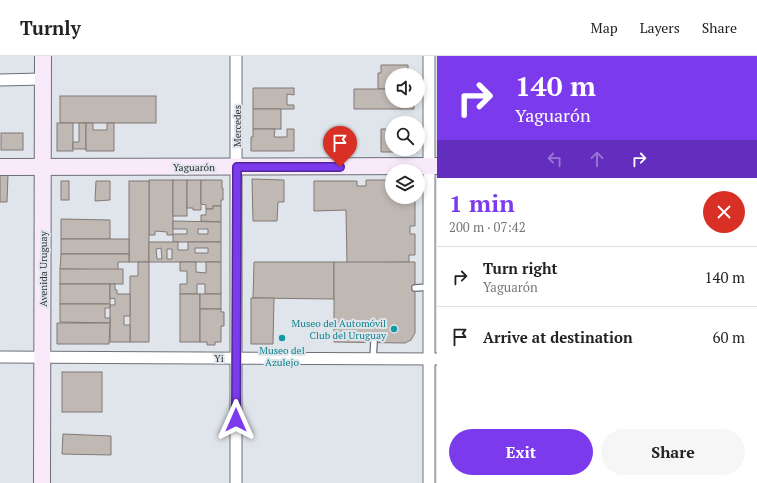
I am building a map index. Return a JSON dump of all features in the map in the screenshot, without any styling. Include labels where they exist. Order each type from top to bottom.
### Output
[{"type":"street","name":"Avenida Uruguay","points":[[42,483],[43,56]]},
{"type":"street","name":"Mercedes","points":[[236,56],[236,483]]},
{"type":"street","points":[[429,483],[433,359],[429,288],[433,166],[430,56]]},
{"type":"street","points":[[0,80],[43,79]]},
{"type":"street","name":"Yaguarón","points":[[0,167],[433,166]]},
{"type":"street","name":"Yi","points":[[0,357],[433,359]]},
{"type":"lane","points":[[415,288],[429,288]]},
{"type":"lane","points":[[373,359],[374,342]]},
{"type":"building","points":[[381,65],[408,65],[408,68],[385,68],[385,89],[378,89],[378,73],[381,73]]},
{"type":"building","points":[[253,88],[294,88],[294,95],[287,94],[287,105],[294,105],[294,109],[253,109]]},
{"type":"building","points":[[354,89],[385,89],[385,108],[414,108],[414,109],[354,109]]},
{"type":"building","points":[[60,96],[156,96],[156,123],[60,123]]},
{"type":"building","points":[[253,109],[281,109],[281,129],[253,129]]},
{"type":"building","points":[[57,123],[73,123],[73,151],[57,151]]},
{"type":"building","points":[[79,123],[86,123],[86,149],[73,149],[73,142],[79,142]]},
{"type":"building","points":[[86,123],[93,123],[93,130],[107,130],[107,123],[114,123],[114,151],[86,151]]},
{"type":"building","points":[[253,129],[275,129],[274,137],[287,137],[287,129],[294,129],[294,151],[251,151],[251,137],[253,137]]},
{"type":"building","points":[[381,129],[385,129],[385,152],[381,152]]},
{"type":"building","points":[[1,133],[23,133],[23,150],[1,150]]},
{"type":"building","points":[[0,174],[8,174],[7,202],[0,202]]},
{"type":"building","points":[[252,179],[284,180],[284,202],[278,202],[277,221],[253,221]]},
{"type":"building","points":[[149,180],[173,180],[173,235],[167,235],[167,232],[155,231],[155,235],[149,235]]},
{"type":"building","points":[[173,180],[187,180],[187,216],[173,216]]},
{"type":"building","points":[[187,180],[201,180],[201,210],[187,208]]},
{"type":"building","points":[[201,180],[222,180],[223,200],[221,200],[221,206],[213,206],[213,209],[206,209],[206,205],[201,204]]},
{"type":"building","points":[[366,180],[385,180],[385,204],[415,204],[415,226],[410,226],[410,234],[415,234],[415,255],[409,255],[409,262],[347,263],[346,210],[314,211],[314,181],[357,181],[357,186],[366,186]]},
{"type":"building","points":[[61,181],[69,181],[69,200],[61,200]]},
{"type":"building","points":[[96,181],[110,181],[110,200],[95,201]]},
{"type":"building","points":[[129,181],[149,181],[149,262],[129,262]]},
{"type":"building","points":[[213,206],[221,206],[221,222],[201,221],[201,215],[206,215],[206,209],[213,209]]},
{"type":"building","points":[[61,219],[110,220],[110,239],[61,239]]},
{"type":"building","points":[[173,221],[221,222],[221,242],[173,242],[173,234],[187,234],[187,229],[173,229]],"holes":[[[198,229],[208,229],[208,234],[198,234]]]},
{"type":"building","points":[[61,239],[129,239],[129,254],[61,254]]},
{"type":"building","points":[[149,242],[178,242],[178,250],[188,250],[188,242],[221,242],[221,262],[149,262]],"holes":[[[161,248],[162,259],[157,259],[156,249]],[[195,248],[208,248],[208,253],[195,253]],[[167,249],[172,249],[172,259],[167,259]]]},
{"type":"building","points":[[61,254],[129,254],[129,262],[118,262],[118,270],[60,269]]},
{"type":"building","points":[[138,262],[149,262],[149,342],[130,342],[130,276],[138,276]]},
{"type":"building","points":[[180,262],[196,262],[196,272],[206,273],[206,262],[221,262],[221,294],[205,294],[205,284],[197,284],[197,294],[180,294],[180,284],[187,284],[187,271],[180,271]]},
{"type":"building","points":[[254,262],[334,262],[334,299],[253,298]]},
{"type":"building","points":[[334,262],[415,262],[415,333],[411,340],[405,343],[334,342]]},
{"type":"building","points":[[60,269],[123,269],[123,284],[60,284]]},
{"type":"building","points":[[60,284],[110,284],[110,304],[60,304]]},
{"type":"building","points":[[110,284],[115,284],[117,294],[130,294],[130,316],[124,316],[124,325],[130,325],[130,342],[110,342],[110,305],[115,305],[115,298],[110,299]]},
{"type":"building","points":[[180,294],[200,294],[200,342],[180,342]]},
{"type":"building","points":[[200,294],[221,294],[221,309],[200,309]]},
{"type":"building","points":[[251,298],[274,298],[273,344],[251,344]]},
{"type":"building","points":[[60,304],[110,304],[110,308],[105,308],[105,318],[110,318],[110,323],[60,322]]},
{"type":"building","points":[[200,309],[221,309],[221,312],[224,312],[224,326],[221,326],[221,342],[215,342],[215,345],[207,345],[207,342],[200,342]]},
{"type":"building","points":[[57,323],[110,323],[109,344],[57,344]]},
{"type":"building","points":[[62,372],[102,372],[102,412],[62,412]]},
{"type":"building","points":[[63,434],[111,436],[111,455],[62,454]]},
{"type":"place","name":"Museo del Automóvil Club del Uruguay","points":[[394,329]]},
{"type":"place","name":"Museo del Azulejo","points":[[282,338]]},
{"type":"route","points":[[236,420],[237,167],[340,167]]}]
